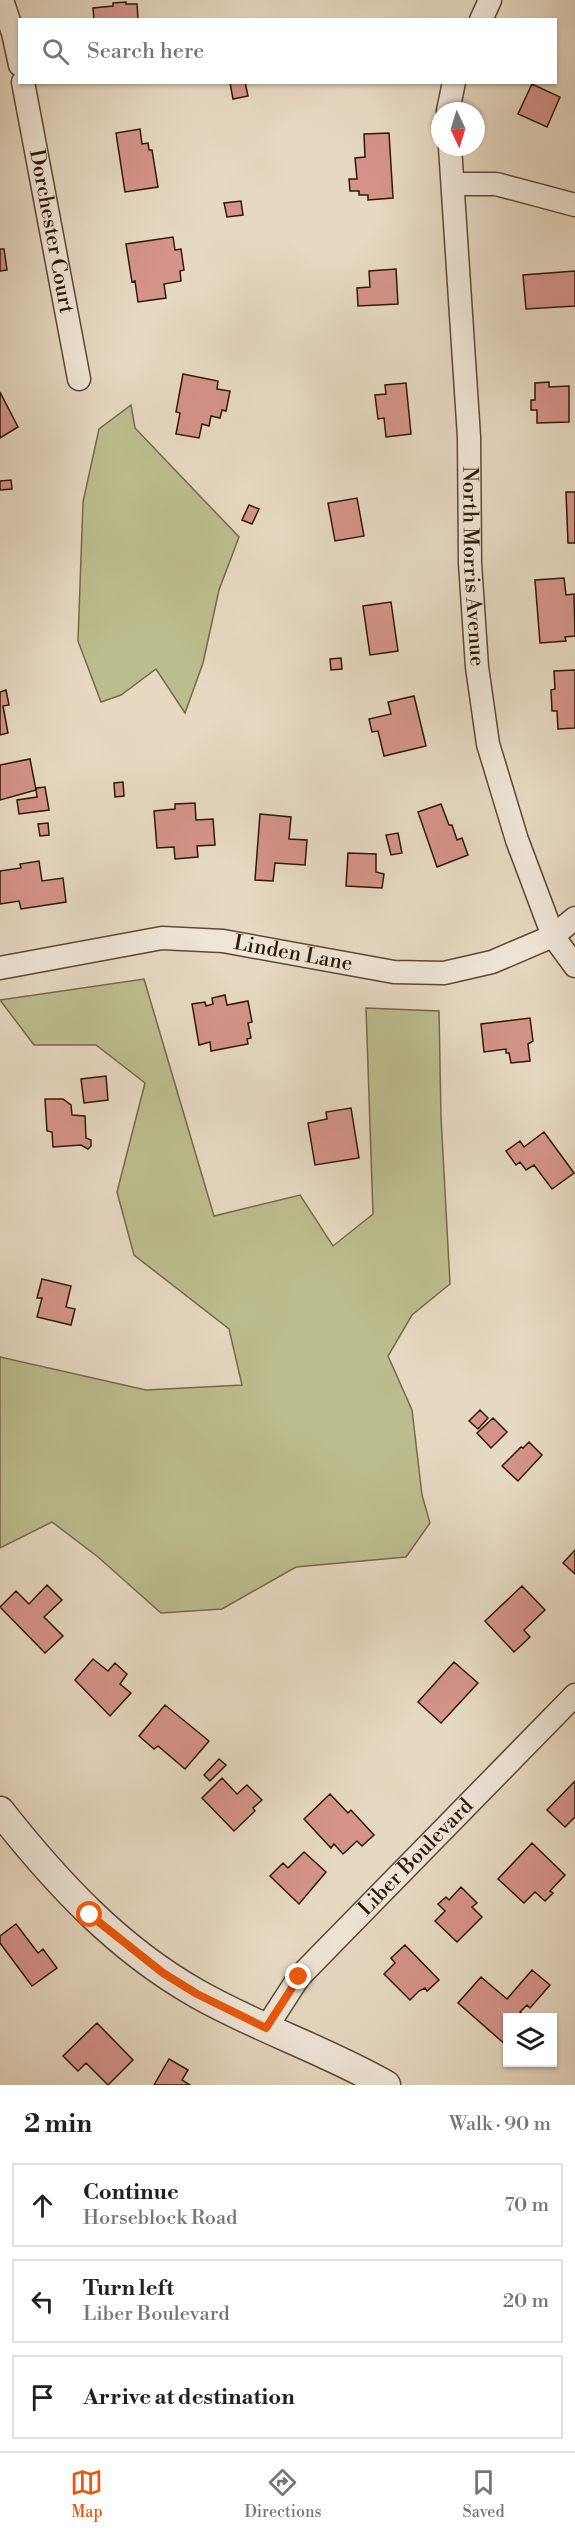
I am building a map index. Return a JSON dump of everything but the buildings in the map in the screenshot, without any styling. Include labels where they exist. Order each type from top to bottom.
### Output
[{"type":"street","points":[[2,0],[14,33],[18,54]]},
{"type":"street","points":[[483,18],[490,0]]},
{"type":"street","name":"Dorchester Court","points":[[23,84],[79,379]]},
{"type":"street","points":[[450,102],[454,84]]},
{"type":"street","name":"North Morris Avenue","points":[[451,156],[469,437],[470,563],[477,667],[488,744],[517,840],[553,936],[575,966]]},
{"type":"street","points":[[453,184],[496,184],[575,205]]},
{"type":"street","name":"Linden Lane","points":[[0,968],[162,938],[223,940],[394,972],[444,972],[492,962],[553,936],[575,918]]},
{"type":"street","name":"Liber Boulevard","points":[[266,2028],[299,1977],[575,1695]]},
{"type":"street","points":[[0,1810],[59,1883],[90,1915],[163,1973],[197,1994],[386,2085]]},
{"type":"green space","points":[[131,405],[135,428],[239,537],[219,590],[203,663],[185,713],[156,669],[121,695],[101,702],[78,641],[83,502],[99,429]]},
{"type":"green space","points":[[144,979],[214,1216],[300,1195],[333,1246],[373,1214],[366,1008],[439,1011],[441,1117],[450,1284],[412,1315],[388,1356],[412,1410],[422,1495],[430,1523],[406,1557],[296,1567],[222,1609],[161,1613],[98,1557],[52,1522],[0,1548],[0,1357],[146,1390],[242,1385],[229,1329],[134,1255],[117,1192],[145,1083],[96,1045],[34,1045],[0,1000]]},
{"type":"route","points":[[90,1915],[163,1973],[197,1994],[266,2028],[299,1977]]}]
